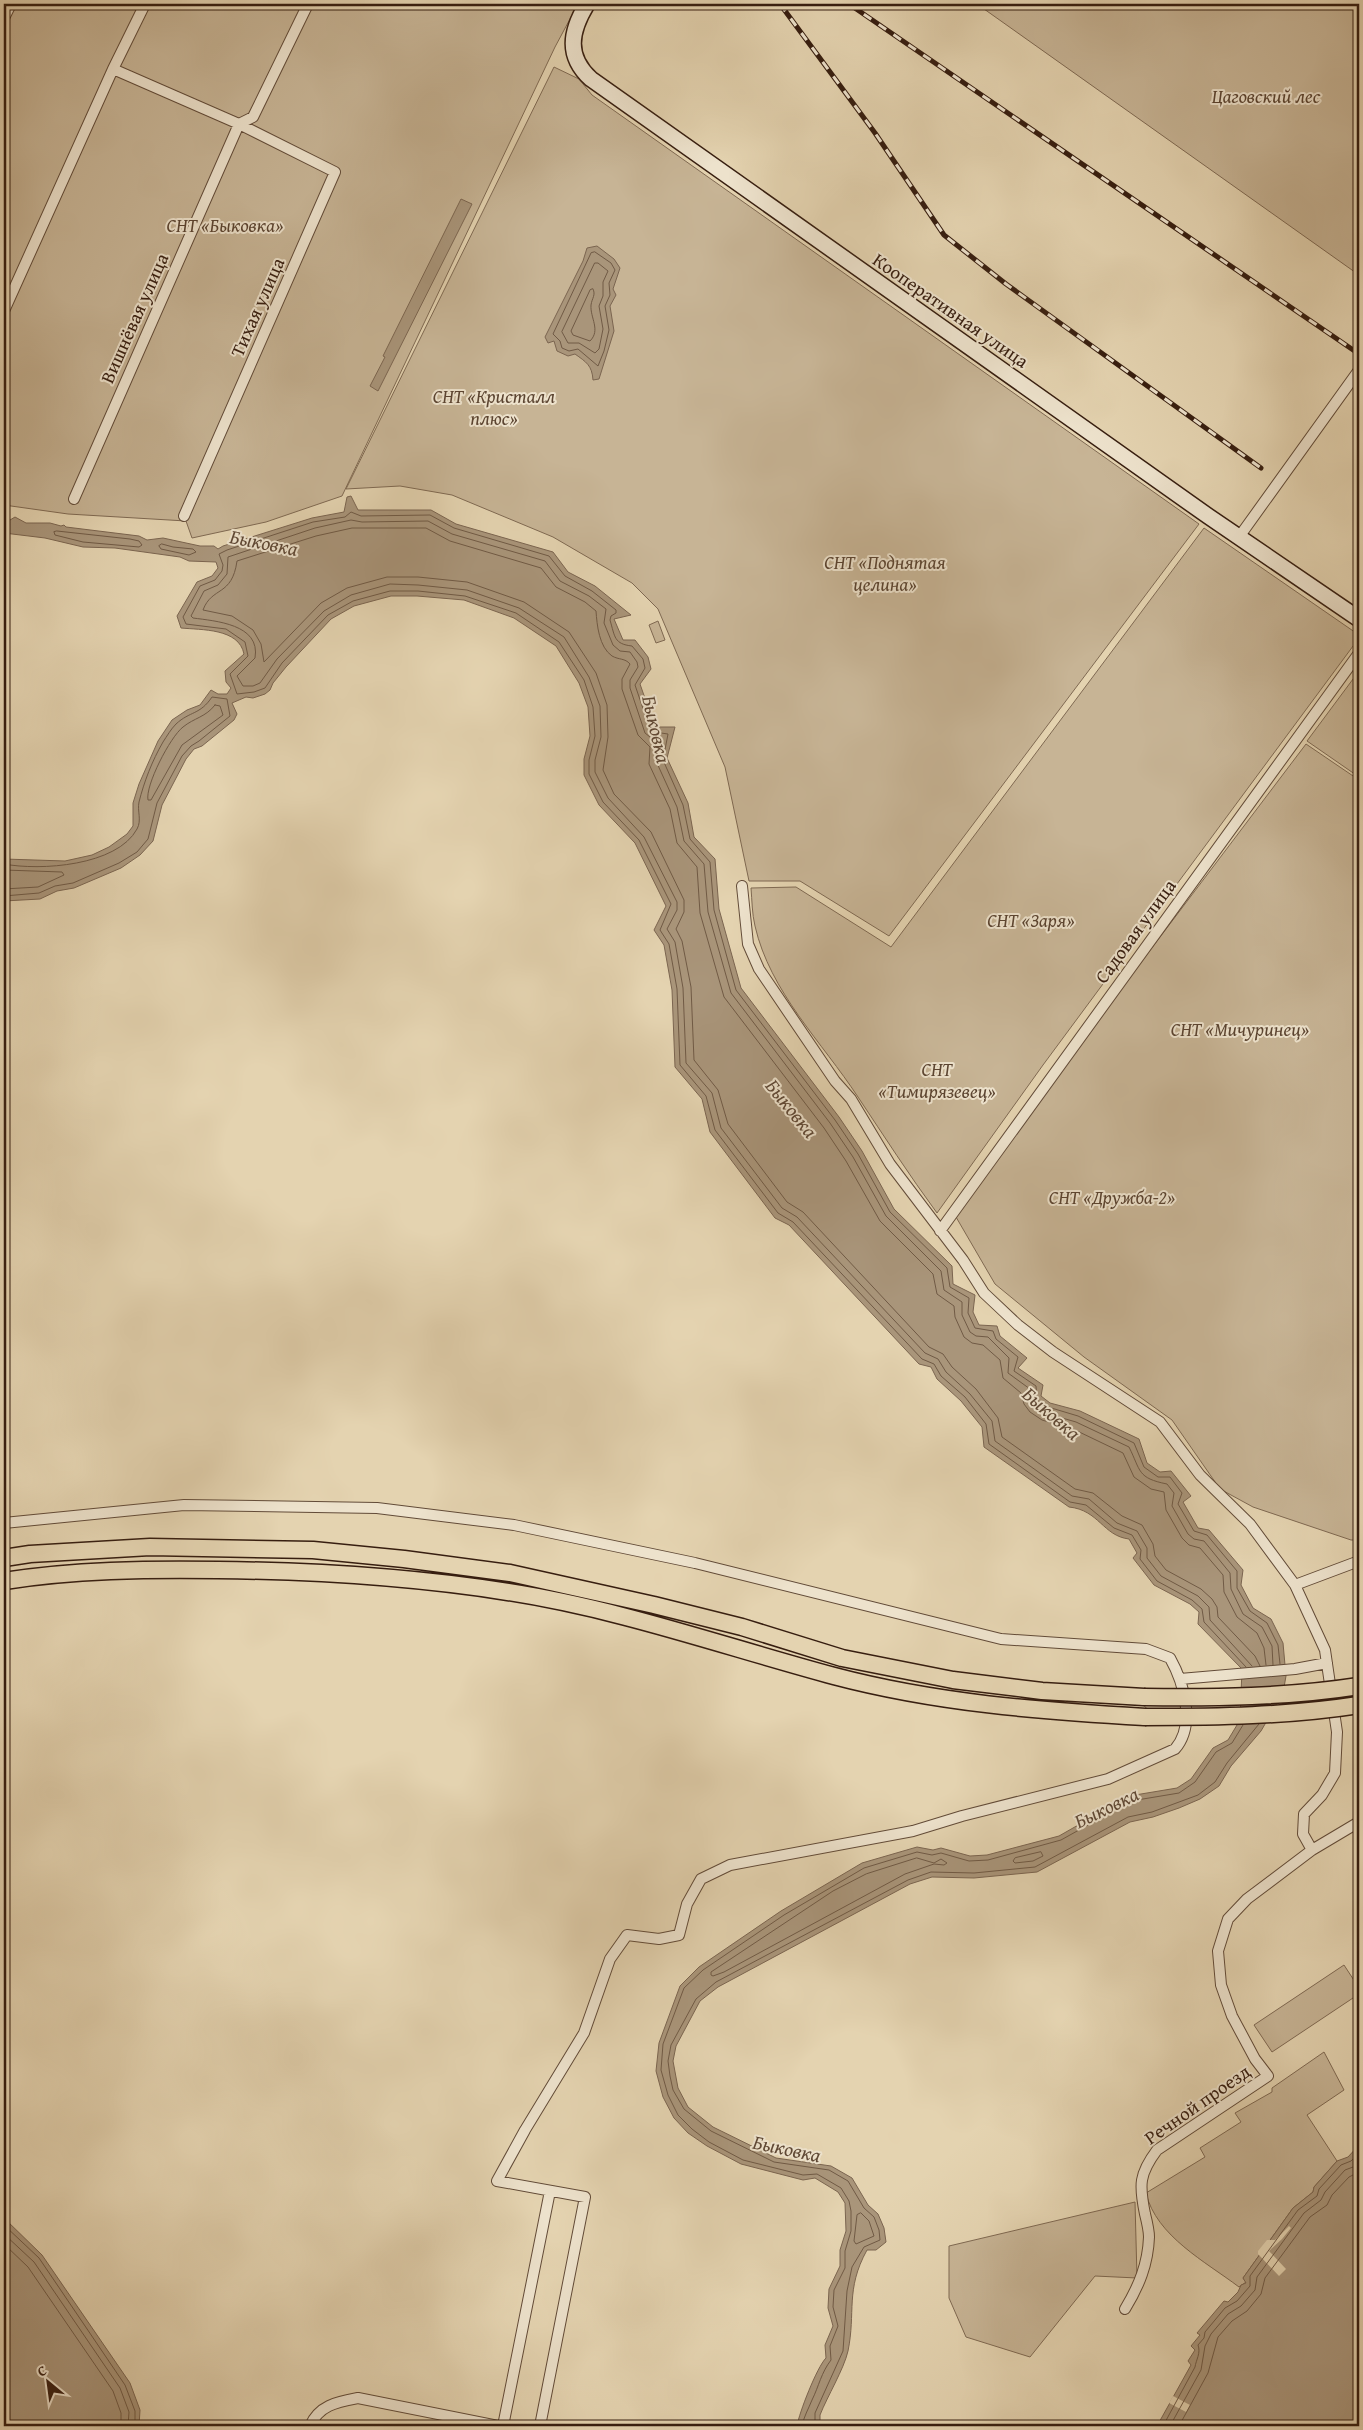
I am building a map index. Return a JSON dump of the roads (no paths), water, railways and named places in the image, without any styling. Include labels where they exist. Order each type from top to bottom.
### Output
[{"type":"main road","name":"Кооперативная улица","points":[[586,4],[573,42],[575,59],[591,79],[1359,619]]},
{"type":"main road","points":[[4,1558],[30,1554],[159,1547],[313,1550],[404,1559],[510,1573],[742,1628],[842,1658],[953,1680],[1042,1691],[1144,1697],[1279,1694],[1359,1686]]},
{"type":"main road","points":[[4,1580],[151,1569],[309,1570],[508,1592],[610,1614],[836,1676],[948,1700],[1032,1710],[1145,1717],[1228,1717],[1293,1713],[1359,1705]]},
{"type":"street","points":[[4,18],[11,4]]},
{"type":"street","points":[[4,311],[113,69],[145,4]]},
{"type":"street","points":[[239,124],[253,117],[308,4]]},
{"type":"street","name":"Тихая улица","points":[[113,69],[239,124],[335,172],[184,516]]},
{"type":"street","name":"Вишнёвая улица","points":[[74,499],[239,124]]},
{"type":"street","points":[[1239,536],[1359,370]]},
{"type":"street","name":"Садовая улица","points":[[940,1231],[1359,653]]},
{"type":"street","points":[[742,886],[748,944],[759,969],[835,1081],[851,1099],[890,1164],[963,1260],[984,1294],[1018,1325],[1053,1352],[1160,1422],[1200,1475],[1250,1524],[1295,1584],[1325,1649],[1337,1732],[1335,1773],[1322,1795],[1304,1814],[1303,1834],[1312,1850]]},
{"type":"street","points":[[4,1523],[184,1505],[377,1508],[504,1524],[695,1563],[1001,1639],[1146,1649],[1170,1658],[1180,1679],[1186,1707],[1182,1740],[1175,1749],[1108,1779],[962,1816],[913,1831],[730,1865],[701,1879],[687,1904],[679,1934],[659,1939],[627,1936],[610,1959],[584,2033],[525,2130],[497,2181],[585,2197],[540,2426]]},
{"type":"street","points":[[1295,1584],[1359,1561]]},
{"type":"street","points":[[1180,1679],[1295,1669],[1327,1663]]},
{"type":"street","name":"Речной проезд","points":[[1125,2310],[1136,2291],[1145,2269],[1149,2235],[1141,2193],[1144,2167],[1156,2150],[1268,2076],[1255,2059],[1232,2016],[1221,1985],[1218,1951],[1228,1919],[1248,1899],[1312,1850],[1359,1822]]},
{"type":"street","points":[[503,2426],[550,2191]]},
{"type":"street","points":[[310,2426],[320,2410],[335,2402],[358,2398],[498,2426]]},
{"type":"water","points":[[461,199],[472,204],[378,391],[370,386]]},
{"type":"water","points":[[597,246],[614,259],[620,268],[613,289],[616,295],[610,306],[614,331],[599,379],[593,380],[590,367],[585,362],[575,354],[568,356],[557,351],[554,341],[548,343],[545,337],[583,261],[587,248]]},
{"type":"water","name":"Быковка","points":[[351,496],[358,510],[431,510],[456,524],[553,552],[568,572],[595,586],[631,615],[614,619],[623,640],[635,640],[648,657],[651,669],[640,684],[655,727],[675,727],[667,758],[688,803],[694,837],[715,859],[719,909],[741,988],[839,1117],[862,1151],[894,1209],[952,1266],[953,1284],[975,1295],[973,1312],[979,1325],[997,1326],[1000,1336],[1027,1358],[1018,1368],[1043,1385],[1041,1396],[1050,1403],[1080,1411],[1139,1439],[1147,1463],[1160,1472],[1171,1471],[1191,1496],[1183,1502],[1198,1528],[1209,1530],[1243,1570],[1241,1585],[1253,1608],[1271,1619],[1283,1643],[1286,1676],[1283,1693],[1261,1731],[1231,1766],[1219,1786],[1200,1799],[1153,1817],[1130,1822],[1037,1872],[974,1878],[932,1877],[910,1884],[718,1987],[700,2001],[676,2046],[673,2061],[678,2088],[688,2107],[713,2127],[776,2158],[831,2166],[852,2178],[868,2205],[878,2214],[884,2228],[886,2242],[876,2250],[867,2250],[860,2264],[853,2289],[848,2351],[820,2415],[820,2426],[797,2426],[809,2390],[826,2358],[825,2345],[833,2326],[828,2308],[829,2289],[840,2266],[840,2250],[846,2231],[845,2203],[838,2192],[815,2178],[803,2180],[741,2164],[707,2146],[688,2133],[674,2118],[663,2097],[656,2071],[659,2043],[680,1986],[699,1967],[781,1911],[862,1863],[917,1847],[933,1850],[941,1848],[970,1856],[987,1855],[1059,1836],[1129,1796],[1177,1788],[1191,1779],[1213,1748],[1228,1740],[1240,1720],[1242,1669],[1198,1624],[1199,1612],[1190,1604],[1154,1585],[1133,1558],[1137,1553],[1129,1539],[1113,1533],[1087,1513],[1069,1507],[984,1447],[982,1427],[961,1401],[937,1379],[931,1367],[919,1364],[789,1225],[775,1218],[710,1132],[702,1099],[675,1067],[672,990],[664,945],[654,930],[666,906],[635,843],[599,805],[584,775],[584,759],[590,736],[588,707],[579,683],[556,646],[514,618],[464,600],[417,596],[391,596],[354,606],[331,619],[286,667],[265,694],[253,698],[246,697],[232,703],[237,714],[234,720],[202,746],[194,749],[186,759],[162,805],[153,841],[140,855],[121,868],[74,888],[57,891],[40,899],[4,901],[4,859],[65,861],[92,855],[109,847],[127,834],[133,826],[133,803],[139,784],[158,741],[172,720],[187,710],[200,705],[211,690],[218,694],[227,694],[231,688],[226,682],[225,671],[244,654],[241,646],[235,639],[218,632],[181,628],[177,616],[197,582],[212,576],[218,568],[216,562],[189,561],[180,557],[115,548],[83,547],[45,538],[4,533],[4,518],[10,520],[15,517],[26,523],[50,523],[66,527],[139,536],[147,540],[163,538],[200,546],[214,546],[218,549],[312,518],[344,512],[347,497]]},
{"type":"water","points":[[1359,2145],[1359,2426],[1157,2426],[1191,2365],[1188,2361],[1195,2350],[1191,2346],[1200,2335],[1197,2333],[1224,2301],[1228,2302],[1238,2292],[1241,2285],[1246,2283],[1243,2278],[1293,2208],[1313,2192],[1314,2187],[1337,2161],[1348,2157]]},
{"type":"water","points":[[4,2218],[42,2255],[130,2383],[140,2410],[139,2426],[4,2426]]},
{"type":"railway","points":[[780,4],[875,133],[944,235],[1006,284],[1261,468]]},
{"type":"railway","points":[[849,4],[1359,354]]},
{"type":"park label","name":"Цаговский лес","points":[[1266,96]]},
{"type":"park label","name":"СНТ «Быковка»","points":[[225,225]]},
{"type":"park label","name":"СНТ «Кристалл плюс»","points":[[494,407]]},
{"type":"park label","name":"СНТ «Поднятая целина»","points":[[885,573]]},
{"type":"park label","name":"СНТ «Заря»","points":[[1031,920]]},
{"type":"park label","name":"СНТ «Мичуринец»","points":[[1240,1029]]},
{"type":"park label","name":"СНТ «Тимирязевец»","points":[[937,1080]]},
{"type":"park label","name":"СНТ «Дружба-2»","points":[[1112,1197]]}]
